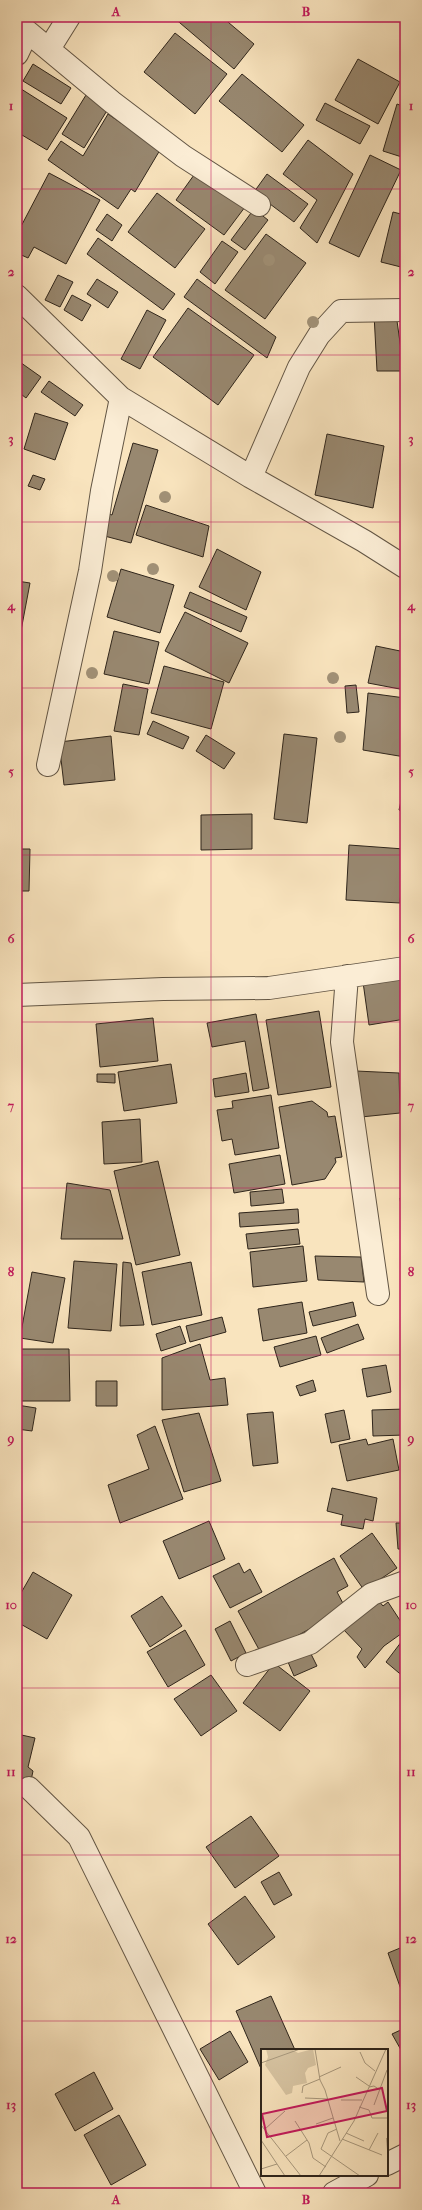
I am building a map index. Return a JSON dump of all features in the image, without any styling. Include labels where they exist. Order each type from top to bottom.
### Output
[{"type":"street","points":[[49,49],[69,17]]},
{"type":"street","points":[[17,54],[22,28],[112,102],[183,156],[259,205]]},
{"type":"street","points":[[17,296],[121,398],[251,477],[364,541],[405,568]]},
{"type":"street","points":[[251,477],[299,367],[319,335],[342,311],[405,310]]},
{"type":"street","points":[[48,765],[90,571],[102,491],[121,398]]},
{"type":"street","points":[[17,995],[162,989],[269,988],[405,968]]},
{"type":"street","points":[[347,976],[342,1042],[378,1294]]},
{"type":"street","points":[[247,1665],[310,1643],[372,1594],[405,1582]]},
{"type":"street","points":[[29,1788],[79,1838],[255,2193]]},
{"type":"street","points":[[388,2163],[405,2154]]},
{"type":"street","points":[[334,2193],[365,2176]]},
{"type":"building","points":[[173,17],[222,17],[254,44],[234,69]]},
{"type":"building","points":[[175,33],[227,74],[195,114],[144,72]]},
{"type":"building","points":[[358,59],[400,82],[378,124],[335,100]]},
{"type":"building","points":[[33,64],[71,88],[61,104],[23,81]]},
{"type":"building","points":[[242,74],[304,125],[282,152],[219,101]]},
{"type":"building","points":[[18,87],[67,118],[47,150],[17,132]]},
{"type":"building","points":[[86,95],[108,109],[84,148],[62,134]]},
{"type":"building","points":[[325,103],[370,126],[360,144],[316,120]]},
{"type":"building","points":[[397,104],[405,107],[405,158],[383,151]]},
{"type":"building","points":[[108,114],[160,150],[135,192],[131,189],[118,209],[48,160],[61,141],[83,156]]},
{"type":"building","points":[[308,140],[353,174],[317,243],[300,228],[317,200],[283,174]]},
{"type":"building","points":[[370,155],[401,170],[359,257],[329,243]]},
{"type":"building","points":[[199,168],[248,203],[224,235],[176,200]]},
{"type":"building","points":[[49,173],[100,200],[66,264],[34,247],[28,258],[17,253],[17,234]]},
{"type":"building","points":[[267,174],[308,204],[294,222],[254,192]]},
{"type":"building","points":[[157,193],[205,229],[175,268],[128,232]]},
{"type":"building","points":[[254,209],[268,220],[245,250],[231,240]]},
{"type":"building","points":[[393,212],[405,215],[405,268],[381,262]]},
{"type":"building","points":[[107,214],[122,225],[112,241],[96,230]]},
{"type":"building","points":[[266,234],[306,263],[265,319],[225,290]]},
{"type":"building","points":[[98,238],[175,294],[163,310],[87,254]]},
{"type":"building","points":[[222,241],[238,252],[215,284],[200,272]]},
{"type":"building","points":[[58,275],[73,282],[60,307],[45,300]]},
{"type":"building","points":[[97,279],[118,292],[108,308],[87,294]]},
{"type":"building","points":[[197,279],[276,337],[267,358],[184,297]]},
{"type":"building","points":[[72,295],[91,305],[82,321],[64,310]]},
{"type":"building","points":[[188,308],[254,355],[218,405],[153,357]]},
{"type":"building","points":[[147,310],[166,320],[140,369],[121,359]]},
{"type":"building","points":[[374,314],[397,321],[404,371],[377,371]]},
{"type":"building","points":[[17,360],[41,377],[26,398],[17,391]]},
{"type":"building","points":[[49,381],[83,405],[75,416],[41,392]]},
{"type":"building","points":[[35,413],[68,423],[55,460],[24,449]]},
{"type":"building","points":[[327,434],[384,446],[373,508],[315,495]]},
{"type":"building","points":[[133,443],[158,450],[131,543],[97,534],[104,512],[112,515]]},
{"type":"building","points":[[33,475],[45,479],[40,490],[28,486]]},
{"type":"building","points":[[146,505],[209,526],[203,557],[136,535]]},
{"type":"building","points":[[217,549],[261,572],[246,610],[199,587]]},
{"type":"building","points":[[121,569],[174,585],[160,633],[107,617]]},
{"type":"building","points":[[17,581],[30,583],[20,636],[17,636]]},
{"type":"building","points":[[190,592],[247,617],[241,632],[184,607]]},
{"type":"building","points":[[185,612],[248,643],[229,683],[165,651]]},
{"type":"building","points":[[114,631],[159,642],[149,684],[104,674]]},
{"type":"building","points":[[376,646],[405,652],[405,690],[368,683]]},
{"type":"building","points":[[164,666],[224,682],[211,729],[151,713]]},
{"type":"building","points":[[123,684],[148,689],[139,735],[114,731]]},
{"type":"building","points":[[356,685],[359,712],[347,713],[345,686]]},
{"type":"building","points":[[368,693],[405,698],[405,757],[363,750]]},
{"type":"building","points":[[153,721],[189,737],[183,749],[147,734]]},
{"type":"building","points":[[284,734],[317,738],[307,823],[274,819]]},
{"type":"building","points":[[206,735],[235,753],[224,769],[196,751]]},
{"type":"building","points":[[111,736],[115,780],[64,785],[59,742]]},
{"type":"building","points":[[401,801],[405,802],[405,812],[399,810]]},
{"type":"building","points":[[252,814],[252,849],[201,850],[201,815]]},
{"type":"building","points":[[349,845],[404,849],[400,903],[346,900]]},
{"type":"building","points":[[17,849],[30,849],[29,891],[17,891]]},
{"type":"building","points":[[402,976],[405,995],[405,1019],[369,1025],[363,982]]},
{"type":"building","points":[[319,1011],[331,1087],[278,1095],[266,1020]]},
{"type":"building","points":[[256,1014],[269,1088],[253,1091],[245,1041],[212,1047],[207,1023]]},
{"type":"building","points":[[153,1018],[158,1061],[100,1067],[96,1024]]},
{"type":"building","points":[[171,1064],[177,1103],[124,1111],[118,1072]]},
{"type":"building","points":[[356,1071],[399,1073],[400,1113],[361,1117]]},
{"type":"building","points":[[246,1073],[249,1092],[215,1097],[213,1079]]},
{"type":"building","points":[[97,1074],[115,1074],[115,1083],[97,1082]]},
{"type":"building","points":[[405,1076],[405,1102],[401,1077]]},
{"type":"building","points":[[271,1095],[279,1148],[235,1155],[232,1139],[222,1141],[217,1110],[233,1108],[232,1101]]},
{"type":"building","points":[[312,1101],[327,1112],[328,1117],[335,1116],[342,1157],[335,1158],[336,1162],[325,1179],[292,1185],[279,1107]]},
{"type":"building","points":[[140,1119],[142,1162],[104,1164],[102,1122]]},
{"type":"building","points":[[280,1155],[285,1184],[234,1193],[229,1164]]},
{"type":"building","points":[[158,1161],[180,1255],[136,1265],[114,1171]]},
{"type":"building","points":[[67,1183],[110,1190],[123,1239],[61,1239]]},
{"type":"building","points":[[282,1189],[284,1203],[251,1206],[250,1192]]},
{"type":"building","points":[[405,1197],[405,1236],[400,1198]]},
{"type":"building","points":[[298,1209],[299,1223],[240,1227],[239,1213]]},
{"type":"building","points":[[298,1229],[300,1244],[248,1249],[246,1234]]},
{"type":"building","points":[[303,1246],[307,1281],[253,1287],[250,1252]]},
{"type":"building","points":[[315,1256],[361,1257],[364,1282],[318,1280]]},
{"type":"building","points":[[17,1261],[20,1262],[17,1285]]},
{"type":"building","points":[[74,1261],[117,1264],[111,1331],[68,1328]]},
{"type":"building","points":[[123,1262],[131,1263],[144,1325],[120,1326]]},
{"type":"building","points":[[191,1262],[202,1315],[152,1325],[142,1272]]},
{"type":"building","points":[[32,1272],[65,1278],[53,1343],[20,1338]]},
{"type":"building","points":[[302,1302],[307,1333],[263,1341],[258,1309]]},
{"type":"building","points":[[353,1302],[356,1316],[313,1326],[309,1312]]},
{"type":"building","points":[[222,1317],[226,1332],[190,1342],[186,1326]]},
{"type":"building","points":[[358,1324],[364,1339],[327,1353],[321,1338]]},
{"type":"building","points":[[180,1326],[186,1343],[161,1351],[156,1334]]},
{"type":"building","points":[[316,1336],[321,1355],[280,1367],[274,1347]]},
{"type":"building","points":[[200,1344],[210,1380],[225,1378],[228,1405],[162,1410],[162,1358]]},
{"type":"building","points":[[18,1349],[69,1349],[70,1401],[18,1401]]},
{"type":"building","points":[[386,1365],[391,1392],[367,1397],[362,1369]]},
{"type":"building","points":[[313,1380],[316,1391],[300,1396],[296,1386]]},
{"type":"building","points":[[96,1381],[117,1381],[117,1406],[96,1406]]},
{"type":"building","points":[[17,1405],[36,1408],[32,1431],[17,1429]]},
{"type":"building","points":[[405,1409],[405,1435],[373,1436],[372,1410]]},
{"type":"building","points":[[344,1410],[350,1439],[331,1443],[325,1414]]},
{"type":"building","points":[[273,1412],[278,1463],[253,1466],[247,1414]]},
{"type":"building","points":[[199,1413],[221,1481],[184,1492],[162,1420]]},
{"type":"building","points":[[155,1426],[183,1499],[120,1523],[108,1485],[149,1469],[137,1435]]},
{"type":"building","points":[[366,1439],[368,1445],[393,1439],[399,1470],[347,1481],[339,1445]]},
{"type":"building","points":[[332,1488],[377,1498],[373,1521],[365,1519],[363,1529],[341,1525],[343,1515],[327,1511]]},
{"type":"building","points":[[209,1521],[225,1559],[179,1579],[163,1541]]},
{"type":"building","points":[[396,1523],[405,1523],[405,1549],[398,1549]]},
{"type":"building","points":[[372,1533],[397,1568],[364,1590],[340,1556]]},
{"type":"building","points":[[334,1558],[348,1586],[337,1592],[346,1609],[262,1655],[238,1611]]},
{"type":"building","points":[[239,1563],[244,1573],[250,1569],[262,1592],[230,1608],[213,1576]]},
{"type":"building","points":[[33,1572],[72,1595],[47,1639],[17,1622],[17,1600]]},
{"type":"building","points":[[162,1596],[182,1626],[150,1647],[131,1616]]},
{"type":"building","points":[[378,1600],[383,1606],[388,1602],[405,1628],[405,1631],[384,1646],[365,1668],[357,1657],[362,1649],[343,1629]]},
{"type":"building","points":[[230,1621],[246,1653],[231,1661],[215,1629]]},
{"type":"building","points":[[185,1630],[205,1665],[168,1687],[147,1652]]},
{"type":"building","points":[[405,1637],[405,1678],[386,1662]]},
{"type":"building","points":[[307,1646],[317,1666],[294,1676],[285,1655]]},
{"type":"building","points":[[274,1663],[310,1691],[280,1731],[243,1703]]},
{"type":"building","points":[[211,1675],[237,1711],[201,1736],[174,1699]]},
{"type":"building","points":[[17,1734],[35,1738],[28,1767],[33,1771],[29,1790],[17,1785]]},
{"type":"building","points":[[251,1816],[279,1856],[235,1888],[206,1847]]},
{"type":"building","points":[[279,1872],[292,1895],[274,1905],[261,1882]]},
{"type":"building","points":[[245,1896],[275,1937],[238,1965],[208,1924]]},
{"type":"building","points":[[405,1946],[405,1994],[403,1995],[388,1953]]},
{"type":"building","points":[[271,1996],[295,2049],[261,2049],[261,2069],[236,2011]]},
{"type":"building","points":[[405,2028],[405,2057],[392,2034]]},
{"type":"building","points":[[230,2031],[248,2062],[219,2080],[200,2049]]},
{"type":"building","points":[[94,2072],[113,2109],[75,2131],[55,2094]]},
{"type":"building","points":[[119,2115],[146,2165],[111,2185],[84,2135]]},
{"type":"building","points":[[17,2169],[22,2175],[17,2180]]}]
